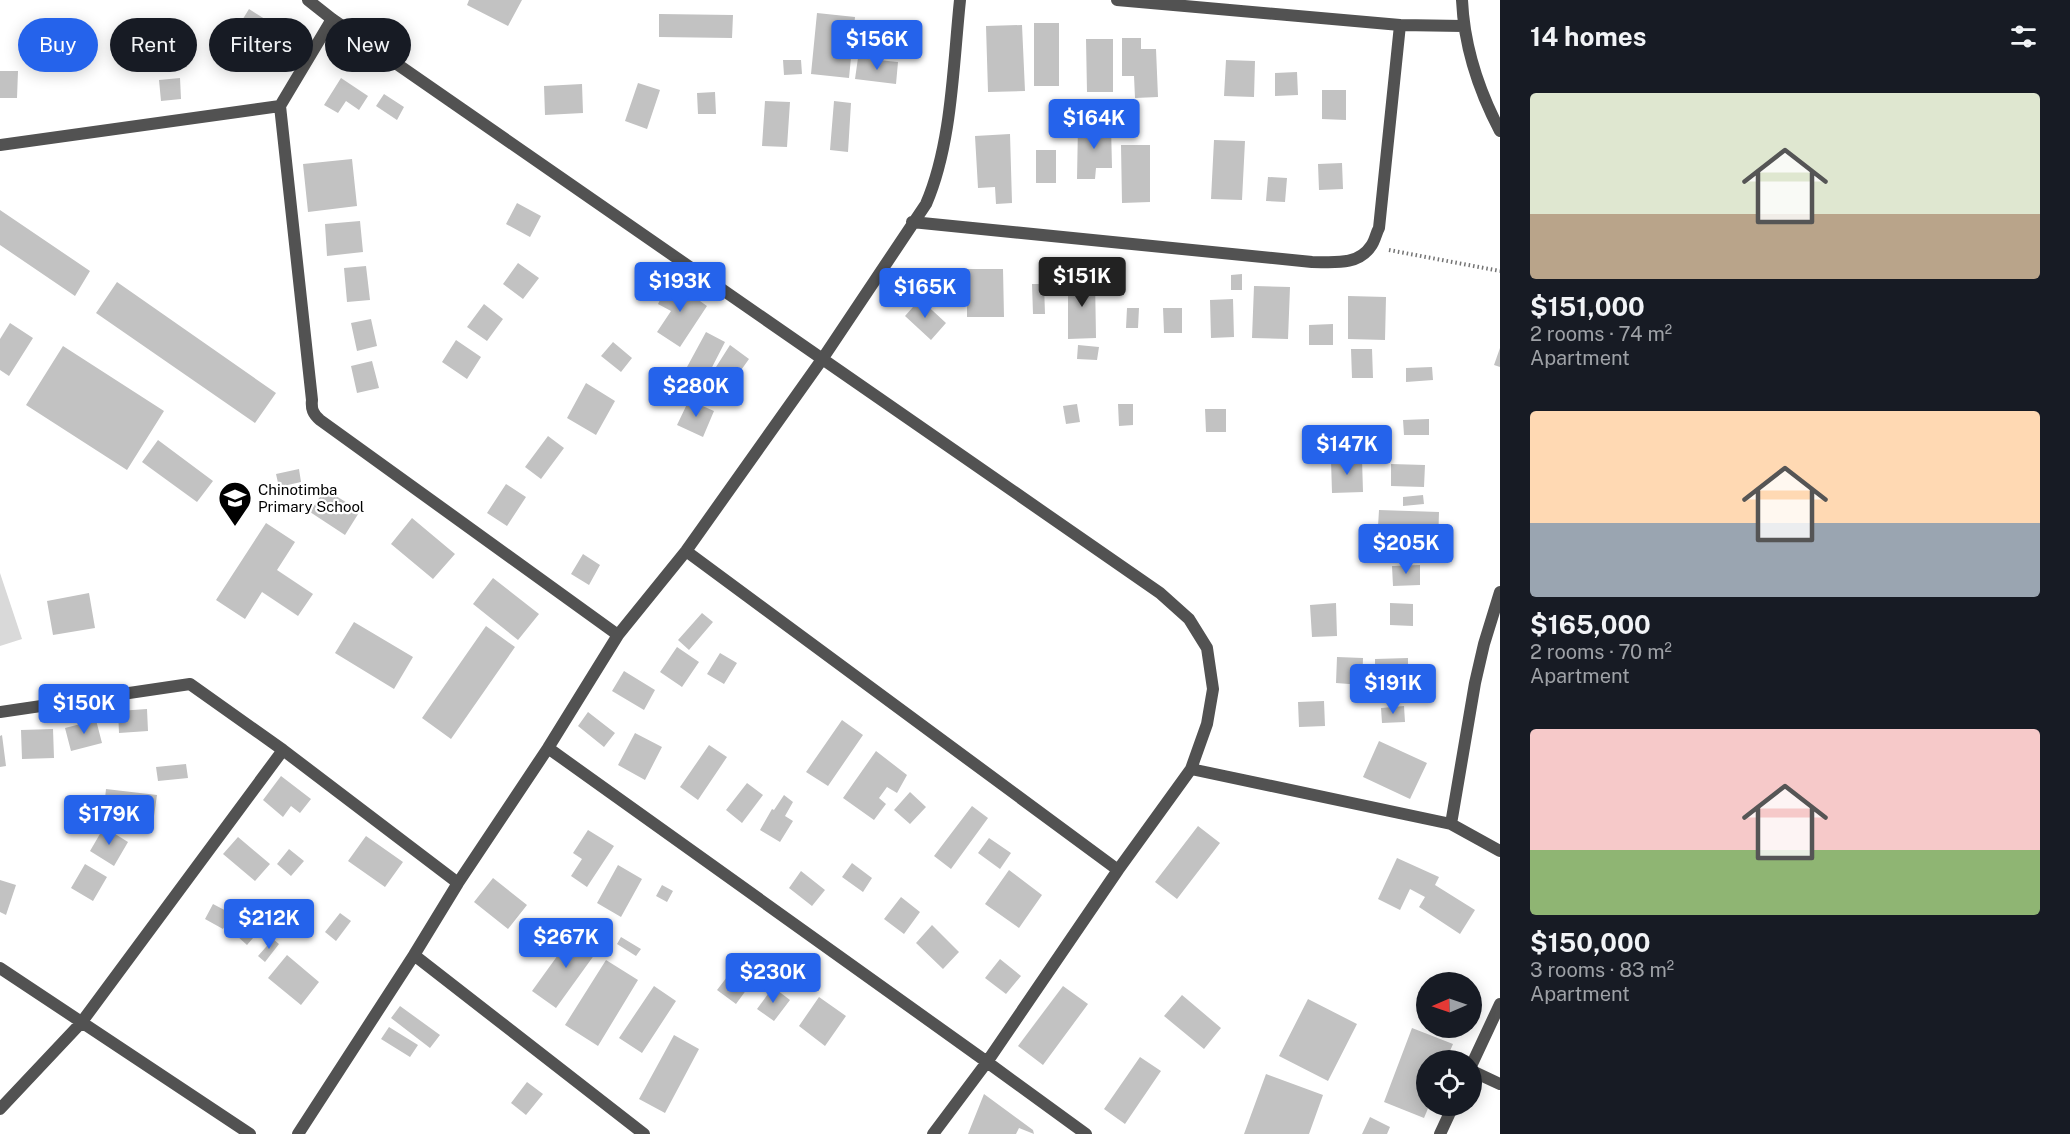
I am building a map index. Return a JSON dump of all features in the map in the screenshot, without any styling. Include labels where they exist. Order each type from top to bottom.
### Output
[{"type":"street","points":[[308,0],[331,18]]},
{"type":"street","points":[[298,1134],[458,883],[548,748],[618,634],[686,551],[823,358],[926,204],[935,183],[945,142],[960,0]]},
{"type":"street","points":[[1117,0],[1400,25],[1463,26]]},
{"type":"street","points":[[1462,0],[1463,26],[1478,80],[1500,131]]},
{"type":"street","points":[[912,222],[1312,262],[1357,260],[1371,246],[1379,228],[1400,25]]},
{"type":"street","points":[[325,31],[280,106],[311,388],[311,408],[315,415],[618,634]]},
{"type":"street","points":[[409,72],[1160,593],[1189,619],[1207,648],[1213,688],[1208,724],[1191,769],[1118,870],[987,1062],[933,1134]]},
{"type":"street","points":[[0,145],[280,106]]},
{"type":"street","points":[[686,551],[1118,870]]},
{"type":"street","points":[[1451,824],[1484,644],[1500,592]]},
{"type":"street","points":[[0,712],[190,684],[283,750],[458,883]]},
{"type":"street","points":[[548,748],[1086,1134]]},
{"type":"street","points":[[0,1109],[81,1023],[283,750]]},
{"type":"street","points":[[1191,769],[1451,824],[1500,851]]},
{"type":"street","points":[[414,955],[644,1134]]},
{"type":"street","points":[[0,968],[250,1134]]},
{"type":"street","points":[[1479,1050],[1500,1004]]},
{"type":"street","points":[[1482,1076],[1500,1084]]},
{"type":"street","points":[[1440,1134],[1448,1116]]},
{"type":"path","points":[[1371,246],[1500,271]]},
{"type":"shaded area","points":[[0,573],[22,639],[0,646]]},
{"type":"building","points":[[469,0],[522,0],[508,26],[467,5]]},
{"type":"building","points":[[249,9],[263,18],[243,18]]},
{"type":"building","points":[[817,13],[855,17],[849,78],[811,74]]},
{"type":"building","points":[[659,14],[733,15],[732,38],[659,37]]},
{"type":"building","points":[[892,20],[905,20],[904,55],[891,54]]},
{"type":"building","points":[[1034,23],[1059,23],[1059,86],[1034,86]]},
{"type":"building","points":[[1022,25],[1025,91],[988,92],[986,26]]},
{"type":"building","points":[[1122,38],[1141,38],[1141,49],[1156,49],[1158,97],[1135,98],[1134,76],[1122,76]]},
{"type":"building","points":[[1086,39],[1113,39],[1113,92],[1087,92]]},
{"type":"building","points":[[858,58],[898,62],[896,84],[855,79]]},
{"type":"building","points":[[783,60],[801,60],[802,74],[784,75]]},
{"type":"building","points":[[1226,60],[1255,61],[1254,97],[1224,96]]},
{"type":"building","points":[[0,71],[18,71],[17,98],[0,98]]},
{"type":"building","points":[[1297,72],[1298,95],[1275,96],[1275,73]]},
{"type":"building","points":[[180,78],[181,99],[161,101],[159,80]]},
{"type":"building","points":[[341,78],[368,96],[359,110],[346,101],[338,113],[324,105]]},
{"type":"building","points":[[638,83],[660,90],[647,129],[625,121]]},
{"type":"building","points":[[582,84],[583,113],[545,115],[544,86]]},
{"type":"building","points":[[1322,90],[1346,90],[1346,120],[1322,119]]},
{"type":"building","points":[[715,92],[716,114],[698,114],[697,93]]},
{"type":"building","points":[[384,94],[404,107],[397,120],[376,106]]},
{"type":"building","points":[[765,101],[790,102],[787,147],[762,146]]},
{"type":"building","points":[[834,101],[851,103],[848,152],[830,150]]},
{"type":"building","points":[[1078,125],[1111,125],[1112,168],[1096,168],[1095,179],[1077,179]]},
{"type":"building","points":[[1010,134],[1012,203],[996,204],[995,187],[978,188],[975,136]]},
{"type":"building","points":[[1214,140],[1245,141],[1242,200],[1211,199]]},
{"type":"building","points":[[1121,145],[1150,145],[1150,202],[1122,203]]},
{"type":"building","points":[[1036,150],[1056,150],[1056,183],[1036,183]]},
{"type":"building","points":[[352,159],[357,206],[308,212],[303,164]]},
{"type":"building","points":[[1342,163],[1343,189],[1319,190],[1318,164]]},
{"type":"building","points":[[1268,177],[1287,178],[1285,202],[1266,201]]},
{"type":"building","points":[[517,203],[541,216],[530,237],[506,224]]},
{"type":"building","points":[[0,210],[90,271],[75,296],[0,245]]},
{"type":"building","points":[[360,221],[363,252],[327,256],[325,224]]},
{"type":"building","points":[[518,263],[539,278],[523,299],[503,284]]},
{"type":"building","points":[[366,266],[370,300],[347,302],[344,268]]},
{"type":"building","points":[[967,269],[1003,269],[1004,317],[967,317]]},
{"type":"building","points":[[1242,274],[1242,290],[1231,290],[1231,275]]},
{"type":"building","points":[[1068,278],[1095,278],[1096,338],[1068,339]]},
{"type":"building","points":[[670,280],[694,293],[693,296],[707,306],[680,347],[657,332],[671,311],[658,304]]},
{"type":"building","points":[[117,282],[276,393],[255,423],[96,313]]},
{"type":"building","points":[[1032,284],[1044,284],[1045,314],[1033,314]]},
{"type":"building","points":[[1254,286],[1290,287],[1288,339],[1252,338]]},
{"type":"building","points":[[1348,296],[1386,297],[1385,340],[1348,339]]},
{"type":"building","points":[[920,299],[946,323],[931,340],[905,316]]},
{"type":"building","points":[[1233,299],[1234,337],[1211,338],[1210,300]]},
{"type":"building","points":[[484,304],[503,319],[487,341],[467,327]]},
{"type":"building","points":[[1127,308],[1139,308],[1138,328],[1126,328]]},
{"type":"building","points":[[1163,308],[1182,308],[1182,333],[1164,333]]},
{"type":"building","points":[[371,319],[377,346],[357,351],[351,323]]},
{"type":"building","points":[[10,323],[33,338],[9,376],[0,370],[0,339]]},
{"type":"building","points":[[1333,324],[1333,345],[1309,345],[1309,325]]},
{"type":"building","points":[[706,332],[725,342],[707,377],[687,367]]},
{"type":"building","points":[[456,340],[481,357],[467,379],[442,362]]},
{"type":"building","points":[[613,342],[632,358],[621,372],[601,356]]},
{"type":"building","points":[[730,345],[749,359],[734,380],[716,367]]},
{"type":"building","points":[[1078,345],[1099,347],[1097,360],[1077,359]]},
{"type":"building","points":[[63,346],[164,411],[127,470],[26,405]]},
{"type":"building","points":[[1500,348],[1500,367],[1494,365]]},
{"type":"building","points":[[1351,349],[1372,349],[1373,378],[1352,378]]},
{"type":"building","points":[[372,361],[379,388],[357,393],[351,366]]},
{"type":"building","points":[[1432,367],[1433,380],[1406,382],[1406,368]]},
{"type":"building","points":[[586,383],[615,401],[596,435],[567,418]]},
{"type":"building","points":[[689,400],[714,411],[703,437],[677,425]]},
{"type":"building","points":[[1077,404],[1080,422],[1066,424],[1063,406]]},
{"type":"building","points":[[1118,404],[1133,404],[1133,425],[1119,426]]},
{"type":"building","points":[[1205,409],[1226,409],[1226,432],[1206,432]]},
{"type":"building","points":[[1429,419],[1429,435],[1404,435],[1403,420]]},
{"type":"building","points":[[548,436],[564,448],[541,479],[525,467]]},
{"type":"building","points":[[158,440],[213,481],[197,502],[142,462]]},
{"type":"building","points":[[1362,459],[1363,492],[1332,493],[1331,460]]},
{"type":"building","points":[[1391,464],[1425,465],[1424,487],[1391,486]]},
{"type":"building","points":[[299,469],[301,482],[279,487],[276,474]]},
{"type":"building","points":[[506,484],[526,497],[507,526],[487,513]]},
{"type":"building","points":[[325,489],[360,511],[345,535],[310,512]]},
{"type":"building","points":[[1423,495],[1424,504],[1403,506],[1403,497]]},
{"type":"building","points":[[1379,510],[1439,512],[1438,545],[1377,543]]},
{"type":"building","points":[[412,518],[455,554],[433,579],[391,544]]},
{"type":"building","points":[[266,523],[295,542],[277,570],[313,594],[298,616],[262,592],[245,619],[216,600]]},
{"type":"building","points":[[583,554],[600,565],[589,585],[571,574]]},
{"type":"building","points":[[1420,565],[1420,585],[1393,586],[1392,566]]},
{"type":"building","points":[[493,578],[539,614],[518,640],[473,604]]},
{"type":"building","points":[[89,593],[95,628],[53,635],[47,601]]},
{"type":"building","points":[[1336,603],[1337,636],[1312,637],[1310,605]]},
{"type":"building","points":[[1390,603],[1413,604],[1413,626],[1390,625]]},
{"type":"building","points":[[702,613],[713,622],[689,650],[678,640]]},
{"type":"building","points":[[354,622],[413,657],[394,689],[335,653]]},
{"type":"building","points":[[486,626],[515,647],[451,739],[422,718]]},
{"type":"building","points":[[677,647],[699,662],[682,687],[660,672]]},
{"type":"building","points":[[720,653],[737,663],[724,684],[707,674]]},
{"type":"building","points":[[1337,657],[1363,658],[1362,685],[1336,683]]},
{"type":"building","points":[[1408,658],[1408,681],[1375,681],[1375,659]]},
{"type":"building","points":[[624,671],[655,690],[644,710],[612,691]]},
{"type":"building","points":[[1324,701],[1325,726],[1299,727],[1298,702]]},
{"type":"building","points":[[1404,706],[1405,722],[1382,723],[1381,708]]},
{"type":"building","points":[[147,709],[148,731],[119,733],[118,711]]},
{"type":"building","points":[[588,712],[615,733],[604,747],[578,726]]},
{"type":"building","points":[[96,720],[102,743],[71,751],[65,728]]},
{"type":"building","points":[[842,720],[863,735],[828,786],[806,772]]},
{"type":"building","points":[[53,729],[54,758],[22,759],[21,730]]},
{"type":"building","points":[[635,733],[662,747],[645,780],[618,765]]},
{"type":"building","points":[[2,735],[6,766],[0,767],[0,736]]},
{"type":"building","points":[[1379,741],[1427,763],[1410,799],[1363,777]]},
{"type":"building","points":[[709,745],[727,757],[698,800],[680,787]]},
{"type":"building","points":[[876,751],[907,775],[897,793],[887,787],[879,798],[886,804],[874,820],[843,798]]},
{"type":"building","points":[[186,764],[188,778],[158,781],[156,767]]},
{"type":"building","points":[[281,776],[311,799],[300,813],[291,806],[283,817],[263,800]]},
{"type":"building","points":[[747,783],[763,795],[742,823],[726,810]]},
{"type":"building","points":[[106,789],[157,795],[153,823],[103,817]]},
{"type":"building","points":[[910,792],[926,807],[910,824],[894,810]]},
{"type":"building","points":[[784,795],[793,802],[785,816],[793,821],[780,842],[760,830],[772,809],[774,810]]},
{"type":"building","points":[[972,806],[988,818],[951,869],[934,856]]},
{"type":"building","points":[[1198,826],[1220,843],[1177,899],[1155,882]]},
{"type":"building","points":[[104,827],[128,842],[114,866],[90,851]]},
{"type":"building","points":[[588,830],[614,846],[587,887],[571,876],[582,859],[573,853]]},
{"type":"building","points":[[366,836],[403,862],[385,887],[348,861]]},
{"type":"building","points":[[238,837],[270,864],[255,881],[223,854]]},
{"type":"building","points":[[989,838],[1011,853],[1000,869],[978,853]]},
{"type":"building","points":[[289,849],[304,861],[291,876],[277,864]]},
{"type":"building","points":[[1397,858],[1439,877],[1435,885],[1475,910],[1460,934],[1419,907],[1425,897],[1410,889],[1400,910],[1378,899]]},
{"type":"building","points":[[852,863],[872,878],[863,892],[842,877]]},
{"type":"building","points":[[85,864],[107,877],[93,901],[71,888]]},
{"type":"building","points":[[618,865],[642,879],[621,917],[597,903]]},
{"type":"building","points":[[1009,870],[1042,895],[1019,928],[985,904]]},
{"type":"building","points":[[801,871],[825,890],[812,906],[789,888]]},
{"type":"building","points":[[493,878],[527,905],[508,929],[474,902]]},
{"type":"building","points":[[0,880],[16,885],[6,915],[0,912]]},
{"type":"building","points":[[662,885],[673,891],[667,902],[656,896]]},
{"type":"building","points":[[901,897],[920,912],[904,934],[884,919]]},
{"type":"building","points":[[213,904],[232,914],[223,929],[205,919]]},
{"type":"building","points":[[340,913],[351,921],[336,941],[325,932]]},
{"type":"building","points":[[248,921],[260,930],[247,945],[236,935]]},
{"type":"building","points":[[932,925],[959,952],[943,969],[916,943]]},
{"type":"building","points":[[576,930],[600,947],[556,1008],[532,991]]},
{"type":"building","points":[[621,937],[641,949],[636,956],[617,944]]},
{"type":"building","points":[[273,939],[279,944],[265,962],[258,956]]},
{"type":"building","points":[[287,955],[319,982],[301,1005],[268,978]]},
{"type":"building","points":[[1000,959],[1021,976],[1006,994],[985,978]]},
{"type":"building","points":[[606,960],[638,980],[598,1046],[565,1025]]},
{"type":"building","points":[[737,964],[755,978],[736,1004],[717,990]]},
{"type":"building","points":[[654,986],[676,1001],[642,1053],[619,1038]]},
{"type":"building","points":[[1063,986],[1088,1004],[1043,1065],[1018,1046]]},
{"type":"building","points":[[773,987],[790,1000],[774,1021],[757,1009]]},
{"type":"building","points":[[1182,995],[1221,1028],[1204,1049],[1164,1016]]},
{"type":"building","points":[[819,997],[846,1016],[825,1046],[799,1026]]},
{"type":"building","points":[[1308,999],[1357,1024],[1328,1081],[1279,1056]]},
{"type":"building","points":[[400,1006],[440,1035],[430,1048],[391,1018]]},
{"type":"building","points":[[389,1027],[418,1045],[410,1057],[381,1039]]},
{"type":"building","points":[[1412,1028],[1416,1030],[1416,1038],[1438,1038],[1453,1044],[1450,1050],[1416,1050],[1416,1115],[1384,1102]]},
{"type":"building","points":[[674,1035],[699,1049],[665,1113],[639,1099]]},
{"type":"building","points":[[1140,1057],[1161,1071],[1125,1124],[1104,1109]]},
{"type":"building","points":[[1266,1074],[1323,1095],[1309,1134],[1244,1134]]},
{"type":"building","points":[[527,1082],[543,1094],[526,1115],[511,1103]]},
{"type":"building","points":[[984,1094],[1033,1130],[1034,1134],[1019,1128],[1016,1134],[968,1134]]},
{"type":"building","points":[[1370,1117],[1390,1127],[1387,1134],[1362,1134]]},
{"type":"place","name":"Chinotimba Primary School","points":[[235,527]]}]
